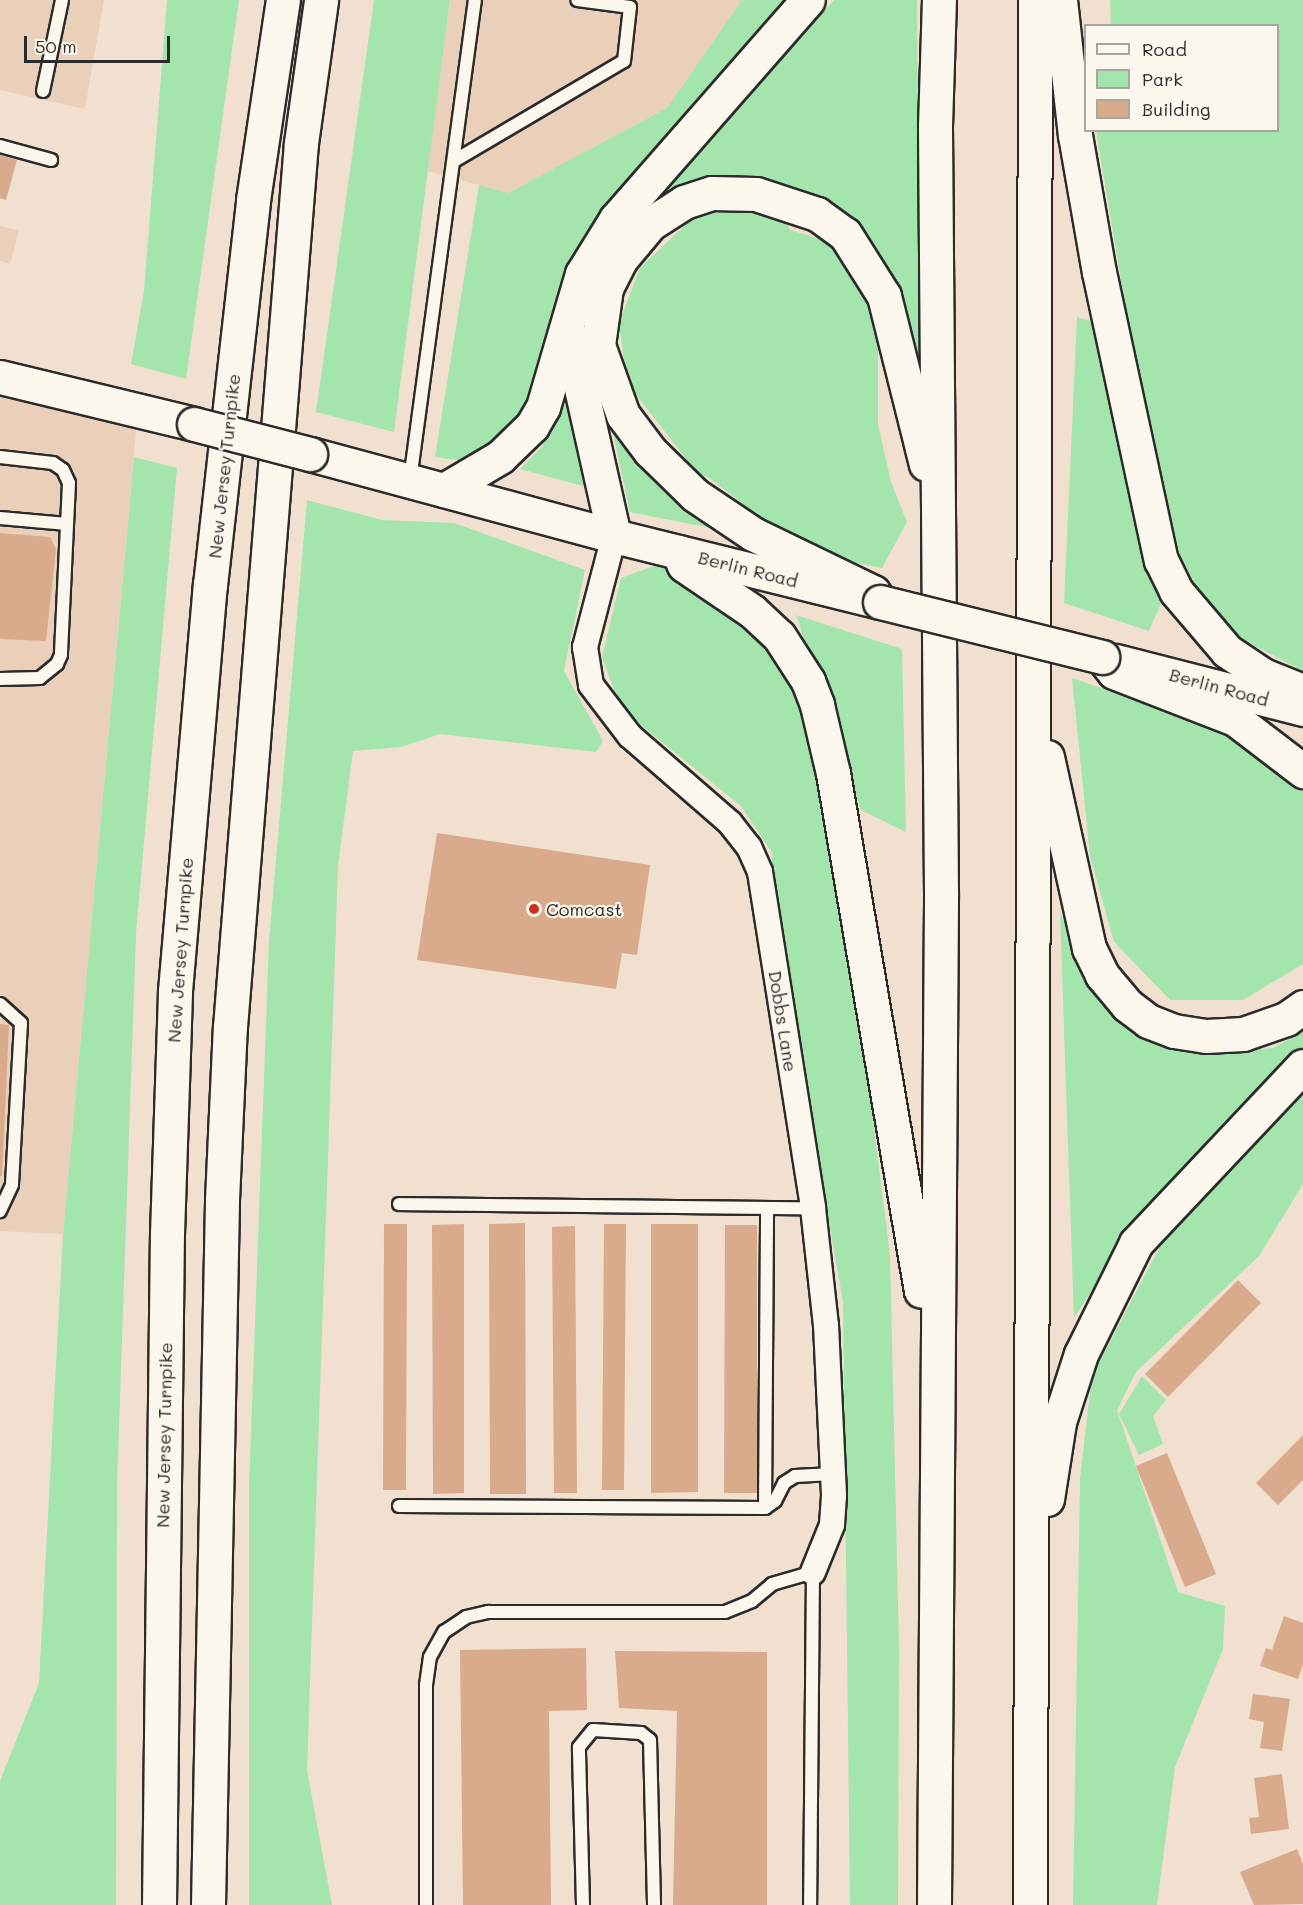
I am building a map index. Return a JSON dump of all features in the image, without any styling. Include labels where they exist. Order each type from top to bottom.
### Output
[{"type":"main road","name":"New Jersey Turnpike","points":[[159,1905],[166,1306],[175,992],[212,573],[253,200],[283,0]]},
{"type":"main road","points":[[208,1905],[222,1212],[230,1027],[301,143],[321,0]]},
{"type":"main road","points":[[444,490],[500,457],[532,426],[543,407],[582,274],[616,219],[808,0]]},
{"type":"main road","points":[[934,1905],[935,1365],[941,904],[940,521],[934,126],[939,0]]},
{"type":"main road","points":[[1030,1905],[1035,0]]},
{"type":"main road","points":[[1060,0],[1075,135],[1099,272],[1161,560],[1176,591],[1227,651],[1263,675],[1303,691]]},
{"type":"main road","points":[[880,602],[873,592],[753,534],[695,495],[650,452],[623,415],[598,345],[600,314],[606,288],[620,260],[650,224],[684,202],[712,193],[756,194],[817,214],[845,234],[884,296],[940,521]]},
{"type":"main road","points":[[567,325],[614,536]]},
{"type":"main road","name":"Berlin Road","points":[[0,377],[310,454],[614,536],[1303,709]]},
{"type":"main road","points":[[678,552],[684,565],[752,611],[779,636],[808,681],[817,705],[833,773],[875,1035],[935,1365]]},
{"type":"main road","points":[[1102,657],[1114,672],[1235,719],[1303,771]]},
{"type":"main road","points":[[1034,698],[1089,948],[1102,975],[1127,1005],[1148,1021],[1174,1031],[1206,1036],[1243,1034],[1286,1019],[1303,1007]]},
{"type":"main road","points":[[1030,1558],[1053,1480],[1059,1422],[1081,1354],[1136,1243],[1303,1066]]},
{"type":"main road","points":[[214,1670],[230,1733],[231,1905]]},
{"type":"street","name":"Dobbs Lane","points":[[614,536],[585,647],[585,667],[602,705],[630,736],[730,823],[749,847],[760,872],[813,1209],[826,1325],[833,1474],[832,1526],[813,1572]]},
{"type":"lane","points":[[42,91],[62,0]]},
{"type":"lane","points":[[410,481],[475,0]]},
{"type":"lane","points":[[454,161],[624,61],[630,7],[577,0]]},
{"type":"lane","points":[[0,146],[51,160]]},
{"type":"lane","points":[[0,458],[46,461],[61,469],[69,483],[61,654],[57,664],[40,678],[0,679]]},
{"type":"lane","points":[[0,518],[67,524]]},
{"type":"lane","points":[[0,1004],[10,1008],[21,1023],[12,1185],[0,1211]]},
{"type":"lane","points":[[399,1204],[813,1209]]},
{"type":"lane","points":[[765,1508],[766,1208]]},
{"type":"lane","points":[[399,1506],[765,1508],[775,1501],[784,1483],[795,1476],[833,1474]]},
{"type":"lane","points":[[426,1905],[426,1685],[430,1657],[444,1632],[466,1617],[488,1612],[725,1612],[752,1601],[772,1584],[813,1572],[810,1905]]},
{"type":"lane","points":[[583,1905],[579,1747],[593,1730],[641,1733],[650,1740],[654,1905]]},
{"type":"shaded area","points":[[0,0],[104,0],[85,109],[0,90]]},
{"type":"shaded area","points":[[450,0],[742,0],[668,108],[508,193],[427,171]]},
{"type":"shaded area","points":[[0,226],[19,230],[10,264],[0,261]]},
{"type":"shaded area","points":[[0,377],[138,411],[63,1234],[0,1231]]},
{"type":"green space","points":[[167,0],[239,0],[186,379],[131,364],[144,291]]},
{"type":"green space","points":[[374,0],[450,0],[394,432],[316,412]]},
{"type":"green space","points":[[742,0],[787,0],[705,106],[632,175],[569,268],[532,402],[494,446],[464,461],[435,457],[479,185],[508,193],[667,108]]},
{"type":"green space","points":[[834,0],[917,0],[919,355],[911,353],[902,306],[889,268],[875,245],[845,215],[824,202],[795,187],[761,180],[653,204]]},
{"type":"green space","points":[[1110,0],[1303,0],[1303,671],[1217,626],[1161,517],[1096,132],[1279,132],[1279,24],[1111,24]]},
{"type":"green space","points":[[699,212],[783,213],[790,230],[824,240],[848,253],[878,310],[878,424],[891,482],[907,522],[882,568],[842,560],[781,533],[708,477],[698,474],[627,383],[619,323],[640,268]]},
{"type":"green space","points":[[1077,317],[1102,324],[1166,591],[1149,631],[1064,603]]},
{"type":"green space","points":[[601,377],[721,530],[630,512]]},
{"type":"green space","points":[[569,397],[598,490],[520,469],[541,448]]},
{"type":"green space","points":[[134,457],[177,468],[136,933],[117,1485],[116,1905],[0,1905],[0,1781],[39,1683],[63,1234]]},
{"type":"green space","points":[[307,500],[382,520],[454,523],[585,570],[564,671],[603,741],[596,752],[440,734],[401,747],[353,751],[338,866],[307,1770],[332,1905],[249,1905],[249,1487],[269,941]]},
{"type":"green space","points":[[671,560],[797,673],[844,891],[890,1255],[899,1648],[898,1905],[850,1905],[843,1302],[772,894],[772,853],[741,806],[621,709],[602,657],[621,578]]},
{"type":"green space","points":[[796,615],[902,649],[906,832],[861,810]]},
{"type":"green space","points":[[1072,678],[1240,736],[1303,792],[1303,964],[1243,1000],[1170,1000],[1114,942],[1090,856]]},
{"type":"green space","points":[[1060,913],[1115,1014],[1203,1054],[1273,1048],[1303,1032],[1303,1049],[1122,1244],[1074,1318]]},
{"type":"green space","points":[[1303,1092],[1303,1184],[1259,1256],[1136,1372],[1117,1410],[1178,1592],[1225,1606],[1223,1649],[1175,1767],[1157,1905],[1073,1905],[1080,1478],[1092,1376],[1166,1235]]},
{"type":"green space","points":[[1142,1376],[1166,1400],[1153,1416],[1163,1444],[1139,1455],[1119,1414]]},
{"type":"building","points":[[0,155],[17,160],[6,200],[0,198]]},
{"type":"building","points":[[0,533],[50,537],[56,549],[46,641],[0,639]]},
{"type":"building","name":"Comcast","points":[[437,833],[650,865],[637,955],[622,953],[616,989],[417,960]]},
{"type":"building","points":[[0,1024],[9,1025],[2,1176],[0,1176]]},
{"type":"building","points":[[525,1223],[526,1494],[490,1494],[489,1224]]},
{"type":"building","points":[[384,1224],[407,1224],[406,1490],[383,1490]]},
{"type":"building","points":[[464,1224],[464,1493],[433,1494],[432,1225]]},
{"type":"building","points":[[604,1224],[626,1224],[624,1490],[602,1490]]},
{"type":"building","points":[[651,1224],[698,1224],[698,1492],[651,1493]]},
{"type":"building","points":[[725,1225],[757,1225],[757,1493],[724,1493]]},
{"type":"building","points":[[575,1226],[577,1493],[554,1493],[552,1227]]},
{"type":"building","points":[[1238,1280],[1261,1303],[1168,1397],[1145,1374]]},
{"type":"building","points":[[1303,1435],[1303,1480],[1278,1505],[1256,1483]]},
{"type":"building","points":[[1167,1453],[1216,1574],[1185,1587],[1136,1466]]},
{"type":"building","points":[[1284,1616],[1303,1623],[1303,1665],[1298,1679],[1260,1666],[1266,1648],[1272,1650]]},
{"type":"building","points":[[586,1648],[587,1710],[549,1711],[551,1905],[463,1905],[460,1650]]},
{"type":"building","points":[[615,1651],[767,1652],[767,1905],[673,1905],[677,1711],[619,1708]]},
{"type":"building","points":[[1253,1694],[1290,1699],[1282,1751],[1260,1748],[1264,1722],[1249,1719]]},
{"type":"building","points":[[1282,1774],[1289,1829],[1251,1834],[1249,1818],[1259,1817],[1254,1778]]},
{"type":"building","points":[[1297,1849],[1303,1864],[1303,1904],[1254,1905],[1240,1872]]},
{"type":"place","name":"Comcast","points":[[534,909]]}]
